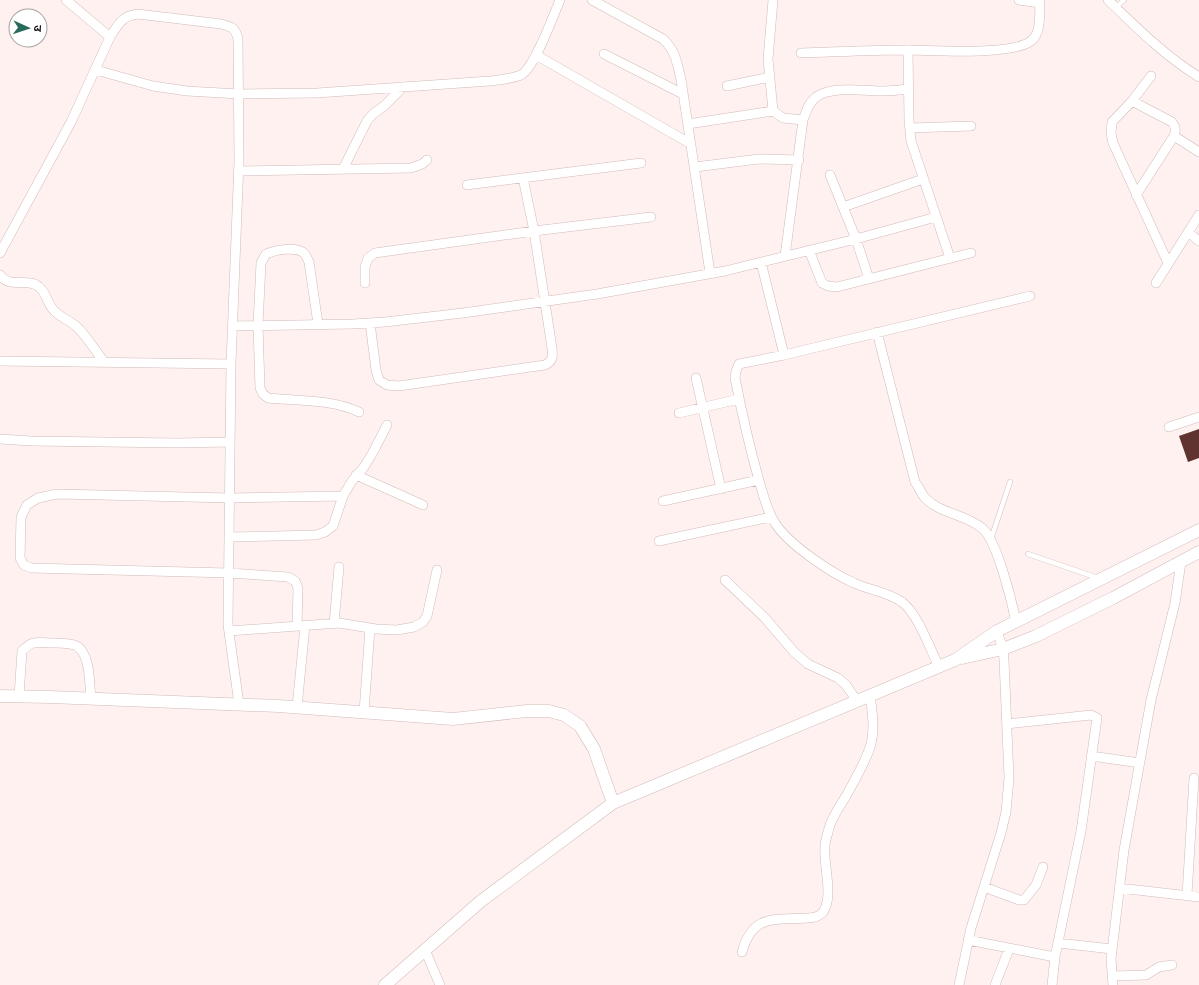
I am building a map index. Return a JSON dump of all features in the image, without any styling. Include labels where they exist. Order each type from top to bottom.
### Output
[{"type":"street","points":[[66,0],[110,37]]},
{"type":"street","points":[[96,70],[154,86],[187,91],[239,94],[317,93],[490,81],[513,78],[522,74],[536,55],[560,0]]},
{"type":"street","points":[[592,0],[663,39],[672,48],[676,57],[695,167],[710,273]]},
{"type":"street","points":[[773,0],[768,58],[773,111]]},
{"type":"street","points":[[801,53],[908,50],[984,51],[1014,48],[1031,41],[1036,36],[1038,25],[1040,2],[1019,0]]},
{"type":"street","points":[[1108,0],[1154,44],[1199,77]]},
{"type":"street","points":[[0,253],[71,122],[110,37],[122,20],[129,15],[138,14],[221,24],[232,27],[236,32],[238,39],[239,171],[231,364],[229,631],[239,704]]},
{"type":"street","points":[[908,50],[911,141],[950,258]]},
{"type":"street","points":[[604,54],[683,94]]},
{"type":"street","points":[[536,55],[691,144]]},
{"type":"street","points":[[1151,76],[1132,101],[1112,122],[1111,134],[1113,143],[1168,263]]},
{"type":"street","points":[[727,86],[770,77]]},
{"type":"street","points":[[343,169],[367,121],[403,87]]},
{"type":"street","points":[[785,256],[791,205],[799,160],[803,120],[808,106],[815,98],[823,93],[833,91],[909,89]]},
{"type":"street","points":[[1132,101],[1172,122],[1176,130],[1174,136],[1136,195]]},
{"type":"street","points":[[688,124],[773,111],[784,118],[803,120]]},
{"type":"street","points":[[910,128],[971,126]]},
{"type":"street","points":[[1174,136],[1199,152]]},
{"type":"street","points":[[695,167],[759,159],[799,160]]},
{"type":"street","points":[[239,171],[411,168],[422,164],[427,160]]},
{"type":"street","points":[[467,185],[641,163]]},
{"type":"street","points":[[830,175],[856,238],[869,279]]},
{"type":"street","points":[[370,323],[376,370],[379,380],[387,385],[399,386],[545,365],[551,362],[553,358],[545,301],[534,231],[523,178]]},
{"type":"street","points":[[843,206],[923,179]]},
{"type":"street","points":[[1156,283],[1199,215]]},
{"type":"street","points":[[365,283],[365,267],[368,258],[375,253],[534,231],[651,217]]},
{"type":"street","points":[[232,326],[370,323],[463,313],[598,294],[761,262],[936,217]]},
{"type":"street","points":[[1188,232],[1199,241]]},
{"type":"street","points":[[318,324],[309,262],[305,254],[297,250],[274,250],[266,254],[261,263],[258,325],[260,388],[263,394],[268,398],[332,403],[359,412]]},
{"type":"street","points":[[809,250],[822,283],[828,286],[837,286],[869,279],[971,253]]},
{"type":"street","points":[[761,262],[784,355]]},
{"type":"street","points":[[0,275],[8,282],[38,285],[51,308],[77,327],[105,363]]},
{"type":"street","points":[[939,667],[912,612],[901,602],[885,594],[854,583],[828,569],[789,540],[775,524],[768,510],[750,450],[735,378],[736,371],[739,364],[784,355],[1030,296]]},
{"type":"street","points":[[877,332],[915,482],[926,498],[942,509],[969,520],[983,528],[991,540],[1007,585],[1016,622]]},
{"type":"street","points":[[0,361],[231,364]]},
{"type":"street","points":[[696,378],[720,489]]},
{"type":"street","points":[[679,413],[739,399]]},
{"type":"street","points":[[1169,427],[1199,417]]},
{"type":"street","points":[[229,537],[316,535],[325,532],[333,526],[343,496],[356,475],[364,467],[387,425]]},
{"type":"street","points":[[0,439],[31,441],[162,443],[230,442]]},
{"type":"street","points":[[356,475],[423,505]]},
{"type":"street","points":[[663,501],[759,480]]},
{"type":"street","points":[[297,707],[301,626],[298,588],[295,581],[288,577],[229,573],[31,568],[24,565],[20,558],[21,517],[27,505],[38,498],[57,494],[230,498],[343,496]]},
{"type":"street","points":[[659,541],[772,517]]},
{"type":"street","points":[[955,660],[997,631],[1199,530]]},
{"type":"street","points":[[384,985],[481,901],[613,803],[955,660],[1003,649],[1036,636],[1113,598],[1199,552]]},
{"type":"street","points":[[1172,965],[1159,967],[1146,975],[1112,980],[1112,949],[1124,850],[1151,700],[1175,602],[1180,562]]},
{"type":"street","points":[[334,624],[339,567]]},
{"type":"street","points":[[229,631],[339,623],[396,630],[414,627],[423,622],[427,616],[437,570]]},
{"type":"street","points":[[725,580],[765,618],[794,652],[808,664],[838,678],[846,685],[857,701]]},
{"type":"street","points":[[364,712],[370,628]]},
{"type":"street","points":[[959,985],[968,940],[1006,812],[1009,778],[1007,724],[1003,649],[997,631]]},
{"type":"street","points":[[19,696],[22,651],[34,642],[68,644],[76,646],[84,654],[91,698]]},
{"type":"street","points":[[742,952],[745,940],[754,928],[763,922],[811,918],[818,916],[827,904],[825,846],[830,825],[863,765],[871,744],[873,725],[870,695]]},
{"type":"street","points":[[0,696],[239,704],[453,719],[527,711],[549,711],[564,715],[580,726],[594,749],[613,803]]},
{"type":"street","points":[[1007,724],[1094,715],[1097,718],[1090,756],[1081,831],[1054,957],[1052,985]]},
{"type":"street","points":[[1090,756],[1140,763]]},
{"type":"street","points":[[1187,895],[1195,812],[1194,778]]},
{"type":"street","points":[[984,887],[1019,900],[1024,900],[1036,885],[1043,867]]},
{"type":"street","points":[[1119,888],[1199,897]]},
{"type":"street","points":[[968,940],[1054,957]]},
{"type":"street","points":[[1058,943],[1112,949]]},
{"type":"street","points":[[995,985],[1009,949]]},
{"type":"street","points":[[425,950],[440,985]]},
{"type":"lane","points":[[1116,7],[1124,0]]},
{"type":"lane","points":[[991,540],[1010,482]]},
{"type":"lane","points":[[1028,554],[1101,579]]},
{"type":"building","points":[[1199,429],[1199,458],[1188,462],[1179,436]]}]
